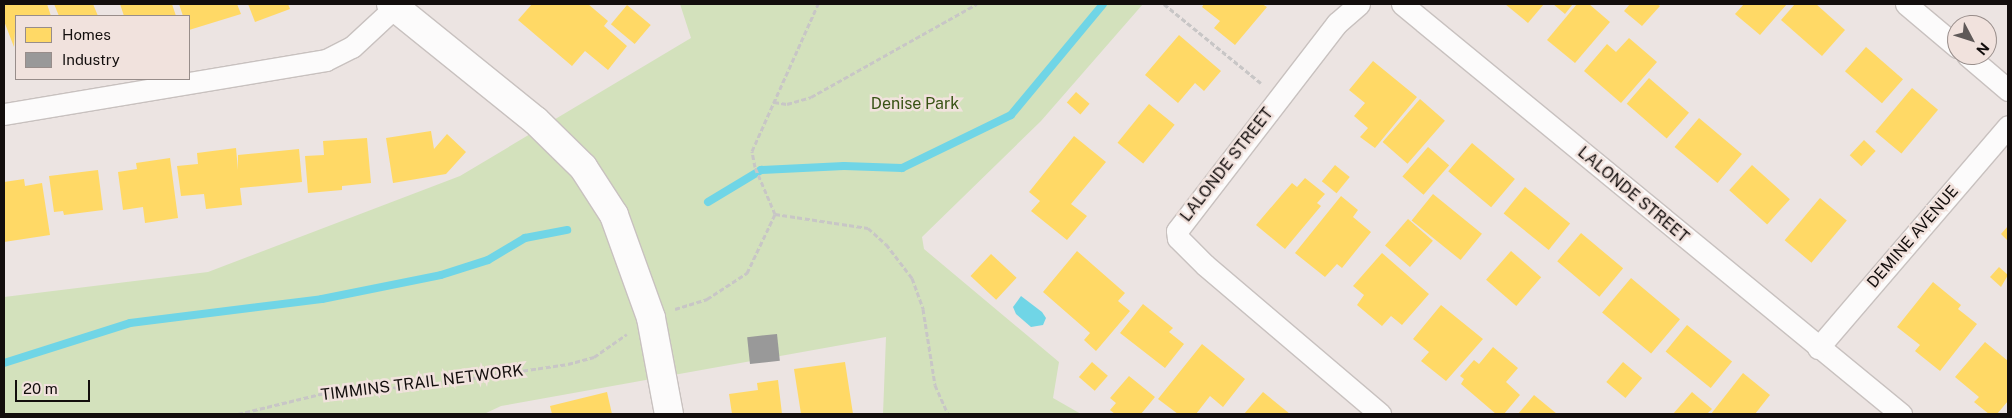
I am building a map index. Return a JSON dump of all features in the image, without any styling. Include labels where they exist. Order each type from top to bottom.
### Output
[{"type":"street","name":"LALONDE STREET","points":[[1359,4],[1337,23],[1183,220],[1177,231],[1178,238],[1380,414]]},
{"type":"street","name":"LALONDE STREET","points":[[1402,4],[1818,348],[1901,414]]},
{"type":"street","points":[[1906,4],[1947,39]]},
{"type":"street","points":[[4,114],[326,60],[352,47],[393,6],[536,121],[583,167],[614,215],[650,318],[669,414]]},
{"type":"street","points":[[1979,65],[2008,90]]},
{"type":"street","name":"DEMINE AVENUE","points":[[1818,348],[2008,126]]},
{"type":"path","points":[[818,4],[752,150],[755,167],[776,214],[868,228],[886,244],[912,278],[922,309],[935,385],[948,414]]},
{"type":"path","points":[[774,102],[788,104],[811,97],[977,4]]},
{"type":"path","points":[[1164,4],[1279,98]]},
{"type":"path","name":"TIMMINS TRAIL NETWORK","points":[[238,414],[341,389],[412,387],[568,364],[594,357],[650,318],[707,298],[747,273],[776,214]]},
{"type":"green space","name":"Denise Park","points":[[680,4],[1143,4],[1041,121],[922,237],[924,249],[1059,362],[1053,398],[1081,414],[883,414],[886,337],[501,406],[484,414],[4,414],[4,297],[208,272],[460,176],[691,38]]},
{"type":"water","points":[[1021,296],[1042,312],[1046,318],[1043,325],[1031,327],[1016,314],[1013,307]]},
{"type":"building: Homes","points":[[4,4],[47,4],[51,15],[15,15],[14,47],[4,21]]},
{"type":"building: Homes","points":[[54,4],[93,4],[98,15],[59,15]]},
{"type":"building: Homes","points":[[120,4],[172,4],[176,15],[124,15]]},
{"type":"building: Homes","points":[[179,4],[237,4],[241,14],[190,30],[190,15],[183,15]]},
{"type":"building: Homes","points":[[248,4],[288,4],[290,9],[255,22]]},
{"type":"building: Homes","points":[[532,4],[588,4],[608,21],[604,26],[627,46],[608,70],[585,51],[572,66],[518,20]]},
{"type":"building: Homes","points":[[1204,4],[1262,4],[1267,7],[1235,45],[1214,28],[1220,21],[1202,7]]},
{"type":"building: Homes","points":[[1505,4],[1544,4],[1528,23]]},
{"type":"building: Homes","points":[[1553,4],[1573,4],[1565,14]]},
{"type":"building: Homes","points":[[1577,4],[1589,4],[1610,22],[1575,63],[1547,40]]},
{"type":"building: Homes","points":[[1630,4],[1657,4],[1660,6],[1642,26],[1624,11]]},
{"type":"building: Homes","points":[[1744,4],[1787,4],[1760,35],[1735,14]]},
{"type":"building: Homes","points":[[1795,4],[1816,4],[1845,30],[1822,56],[1781,20]]},
{"type":"building: Homes","points":[[627,5],[651,25],[635,44],[611,24]]},
{"type":"building: Homes","points":[[1179,35],[1221,71],[1204,91],[1195,83],[1178,103],[1145,75]]},
{"type":"building: Homes","points":[[1629,38],[1657,62],[1621,103],[1584,71],[1607,44],[1616,52]]},
{"type":"building: Homes","points":[[1866,47],[1903,79],[1882,103],[1845,71]]},
{"type":"building: Homes","points":[[1373,61],[1417,97],[1375,148],[1360,137],[1368,128],[1354,116],[1365,103],[1349,90]]},
{"type":"building: Homes","points":[[1649,78],[1689,113],[1667,138],[1627,104]]},
{"type":"building: Homes","points":[[1912,88],[1938,110],[1901,154],[1875,132]]},
{"type":"building: Homes","points":[[1076,92],[1090,104],[1080,114],[1067,103]]},
{"type":"building: Homes","points":[[1420,99],[1445,121],[1408,164],[1383,142]]},
{"type":"building: Homes","points":[[1149,104],[1175,125],[1143,164],[1118,143]]},
{"type":"building: Homes","points":[[1699,118],[1742,154],[1717,183],[1675,147]]},
{"type":"building: Homes","points":[[431,131],[434,149],[447,134],[466,152],[446,174],[393,183],[386,138]]},
{"type":"building: Homes","points":[[1074,136],[1106,162],[1071,204],[1087,216],[1067,240],[1031,211],[1040,201],[1029,192]]},
{"type":"building: Homes","points":[[367,138],[371,183],[342,186],[342,190],[308,193],[305,156],[324,155],[323,141]]},
{"type":"building: Homes","points":[[1864,140],[1876,151],[1861,166],[1850,155]]},
{"type":"building: Homes","points":[[1472,143],[1515,179],[1491,207],[1448,171]]},
{"type":"building: Homes","points":[[1428,147],[1449,165],[1424,195],[1402,176]]},
{"type":"building: Homes","points":[[236,148],[238,170],[238,155],[299,149],[302,182],[240,188],[242,205],[206,209],[204,194],[181,196],[177,166],[198,164],[197,153]]},
{"type":"building: Homes","points":[[170,158],[178,218],[145,223],[143,207],[123,210],[118,172],[137,169],[136,163]]},
{"type":"building: Homes","points":[[1335,165],[1350,177],[1337,193],[1322,181]]},
{"type":"building: Homes","points":[[1752,165],[1790,199],[1767,224],[1729,190]]},
{"type":"building: Homes","points":[[98,170],[103,210],[64,215],[63,211],[54,212],[49,176]]},
{"type":"building: Homes","points":[[1305,178],[1325,194],[1317,203],[1321,206],[1285,249],[1256,225],[1292,183],[1297,187]]},
{"type":"building: Homes","points":[[24,179],[25,186],[42,183],[50,235],[4,242],[4,182]]},
{"type":"building: Homes","points":[[1525,187],[1570,224],[1549,250],[1504,213]]},
{"type":"building: Homes","points":[[1433,194],[1482,234],[1461,260],[1412,220]]},
{"type":"building: Homes","points":[[1341,196],[1358,210],[1353,217],[1371,232],[1342,268],[1337,264],[1325,277],[1295,253]]},
{"type":"building: Homes","points":[[1820,198],[1847,220],[1811,263],[1785,240]]},
{"type":"building: Homes","points":[[1408,219],[1433,241],[1410,267],[1385,245]]},
{"type":"building: Homes","points":[[2008,226],[2008,241],[2001,234]]},
{"type":"building: Homes","points":[[1581,233],[1623,268],[1599,297],[1557,261]]},
{"type":"building: Homes","points":[[1077,251],[1125,293],[1118,301],[1130,311],[1096,351],[1084,340],[1090,333],[1043,292]]},
{"type":"building: Homes","points":[[1511,251],[1541,277],[1516,306],[1486,280]]},
{"type":"building: Homes","points":[[1382,253],[1429,294],[1402,325],[1391,316],[1382,326],[1357,305],[1364,295],[1353,286]]},
{"type":"building: Homes","points":[[991,254],[1017,278],[996,300],[971,276]]},
{"type":"building: Homes","points":[[1999,267],[2008,275],[2001,287],[1990,277]]},
{"type":"building: Homes","points":[[1631,278],[1680,319],[1651,354],[1602,312]]},
{"type":"building: Homes","points":[[1933,282],[1961,305],[1958,309],[1977,324],[1940,371],[1915,351],[1920,345],[1897,327]]},
{"type":"building: Homes","points":[[1143,304],[1173,328],[1169,332],[1184,344],[1165,368],[1120,333]]},
{"type":"building: Homes","points":[[1441,305],[1483,339],[1446,381],[1421,361],[1429,352],[1413,339]]},
{"type":"building: Homes","points":[[1687,325],[1732,362],[1711,388],[1666,351]]},
{"type":"building: Homes","points":[[1985,342],[2008,361],[2008,401],[1997,414],[1989,414],[1974,402],[1979,397],[1955,377]]},
{"type":"building: Homes","points":[[1202,344],[1245,379],[1223,407],[1210,396],[1196,414],[1178,414],[1158,399]]},
{"type":"building: Homes","points":[[1493,347],[1518,368],[1506,382],[1520,395],[1504,414],[1496,414],[1461,384],[1464,379],[1460,376],[1474,360],[1479,364]]},
{"type":"building: Homes","points":[[845,362],[853,414],[801,414],[794,369]]},
{"type":"building: Homes","points":[[1092,362],[1108,376],[1095,391],[1079,377]]},
{"type":"building: Homes","points":[[1623,362],[1642,378],[1625,398],[1606,382]]},
{"type":"building: Homes","points":[[1743,373],[1770,395],[1755,414],[1711,414]]},
{"type":"building: Homes","points":[[1129,376],[1155,397],[1141,414],[1115,414],[1110,410],[1116,403],[1110,398]]},
{"type":"building: Homes","points":[[778,380],[782,414],[732,414],[729,394],[758,390],[757,383]]},
{"type":"building: Homes","points":[[607,392],[612,414],[552,414],[550,406]]},
{"type":"building: Homes","points":[[1263,392],[1290,414],[1244,414]]},
{"type":"building: Homes","points":[[1692,392],[1712,409],[1707,414],[1673,414]]},
{"type":"building: Homes","points":[[1534,395],[1557,414],[1518,414]]},
{"type":"building: Industry","points":[[777,334],[780,361],[750,364],[747,337]]},
{"type":"waterway","points":[[708,202],[761,170],[844,166],[902,168],[1011,115],[1103,4]]},
{"type":"waterway","points":[[4,363],[130,323],[322,299],[441,275],[488,260],[525,238],[567,230]]}]
